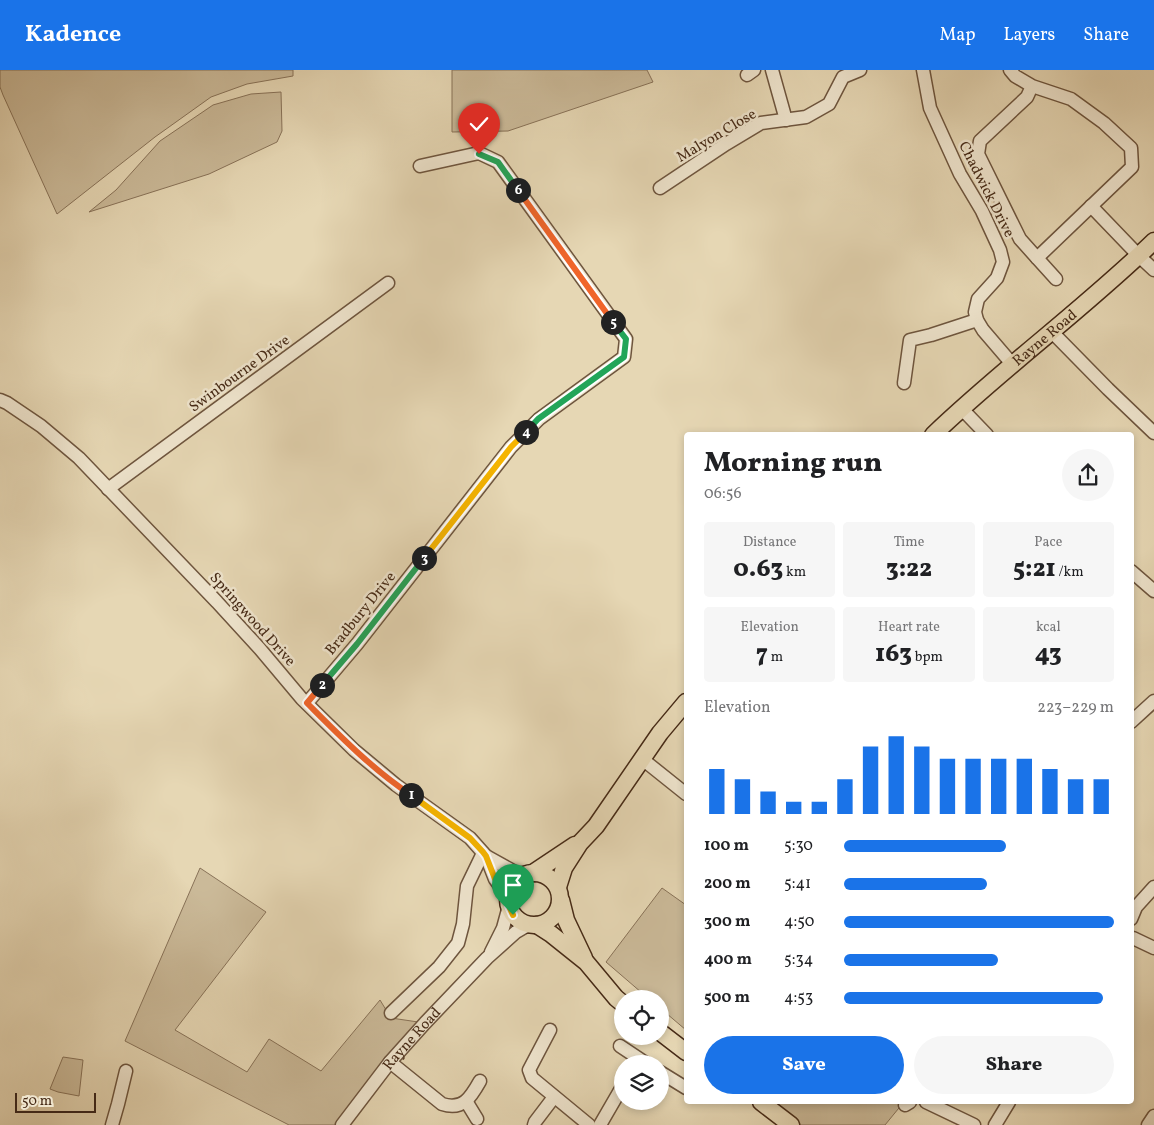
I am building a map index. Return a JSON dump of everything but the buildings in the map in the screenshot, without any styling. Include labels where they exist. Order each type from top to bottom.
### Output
[{"type":"main road","name":"Rayne Road","points":[[936,432],[1107,285],[1154,241]]},
{"type":"main road","name":"Rayne Road","points":[[533,925],[546,923],[559,910],[559,893],[564,868],[580,842],[601,818],[660,733],[684,704]]},
{"type":"main road","name":"Rayne Road","points":[[509,902],[510,889],[515,881],[580,842]]},
{"type":"main road","points":[[528,874],[540,873],[552,880],[559,893],[566,920],[586,962]]},
{"type":"main road","points":[[509,902],[513,915],[520,921],[551,934],[586,962],[614,996]]},
{"type":"main road","points":[[669,1039],[684,1050]]},
{"type":"main road","points":[[764,1104],[791,1125]]},
{"type":"street","points":[[772,70],[786,120]]},
{"type":"street","name":"Malyon Close","points":[[660,188],[675,185],[726,144],[762,123],[806,117],[829,104],[843,77],[860,70]]},
{"type":"street","name":"Chadwick Drive","points":[[923,70],[930,108],[960,174],[982,211],[1000,250],[1003,262],[996,278],[978,299],[975,312],[977,320]]},
{"type":"street","points":[[1013,73],[1032,86],[1070,99],[1104,122],[1132,148],[1132,167],[1037,258]]},
{"type":"street","points":[[1032,86],[1027,97],[980,141],[978,154],[1020,239],[1056,279]]},
{"type":"street","name":"Bradbury Drive","points":[[307,703],[372,626],[511,447],[538,419],[624,357],[626,339],[498,162],[479,154],[420,166]]},
{"type":"street","points":[[1091,206],[1138,256],[1154,270]]},
{"type":"street","name":"Swinbourne Drive","points":[[108,490],[388,283]]},
{"type":"street","points":[[904,383],[910,340],[977,320],[982,330],[1013,365]]},
{"type":"street","points":[[1052,332],[1154,433]]},
{"type":"street","name":"Springwood Drive","points":[[0,400],[42,426],[79,458],[217,602],[307,703],[354,750],[396,785],[470,838],[485,854],[495,879],[509,902]]},
{"type":"street","points":[[962,409],[984,432]]},
{"type":"street","points":[[1134,574],[1154,592]]},
{"type":"street","points":[[1134,714],[1154,701]]},
{"type":"street","points":[[642,758],[684,792]]},
{"type":"street","points":[[391,1013],[439,967],[458,943],[463,924],[467,886],[485,854]]},
{"type":"street","name":"Springwood Drive","points":[[485,854],[528,874]]},
{"type":"street","points":[[1134,912],[1154,887]]},
{"type":"street","name":"Rayne Road","points":[[487,958],[503,928],[509,902]]},
{"type":"street","name":"Rayne Road","points":[[342,1125],[390,1062],[487,958],[516,932],[533,925]]},
{"type":"street","points":[[1134,937],[1154,948]]},
{"type":"street","points":[[550,1030],[529,1070],[532,1078],[589,1125]]},
{"type":"street","points":[[620,1046],[632,1055]]},
{"type":"street","points":[[390,1062],[442,1104],[450,1107],[466,1101],[472,1096],[480,1080]]},
{"type":"street","points":[[112,1125],[126,1071]]},
{"type":"street","points":[[669,1078],[684,1087]]},
{"type":"street","points":[[534,1125],[554,1097]]},
{"type":"street","points":[[466,1101],[477,1118]]},
{"type":"street","points":[[600,1125],[614,1101]]},
{"type":"street","points":[[930,1104],[974,1125]]},
{"type":"street","points":[[995,1125],[1009,1104]]},
{"type":"street","points":[[1148,1125],[1154,1116]]},
{"type":"shaded area","points":[[0,70],[293,70],[293,76],[247,84],[211,97],[155,137],[57,214],[3,95],[0,87]]},
{"type":"shaded area","points":[[452,70],[647,70],[653,82],[508,131],[452,132]]},
{"type":"shaded area","points":[[281,92],[282,131],[277,142],[209,174],[89,212],[116,190],[160,141],[213,105],[251,94]]},
{"type":"shaded area","points":[[200,868],[266,912],[175,1030],[247,1072],[269,1039],[321,1071],[380,1000],[391,1018],[425,1023],[342,1125],[289,1125],[125,1041]]},
{"type":"shaded area","points":[[662,888],[684,904],[684,1028],[669,1016],[669,990],[639,990],[606,962]]},
{"type":"shaded area","points":[[63,1057],[83,1060],[79,1096],[50,1089]]},
{"type":"shaded area","points":[[773,1104],[902,1104],[885,1125],[799,1125]]},
{"type":"route","points":[[479,154],[498,162],[626,339],[624,357],[538,419],[511,447],[372,626],[307,703],[354,750],[396,785],[470,838],[486,856],[495,879],[508,897],[513,915]]}]
